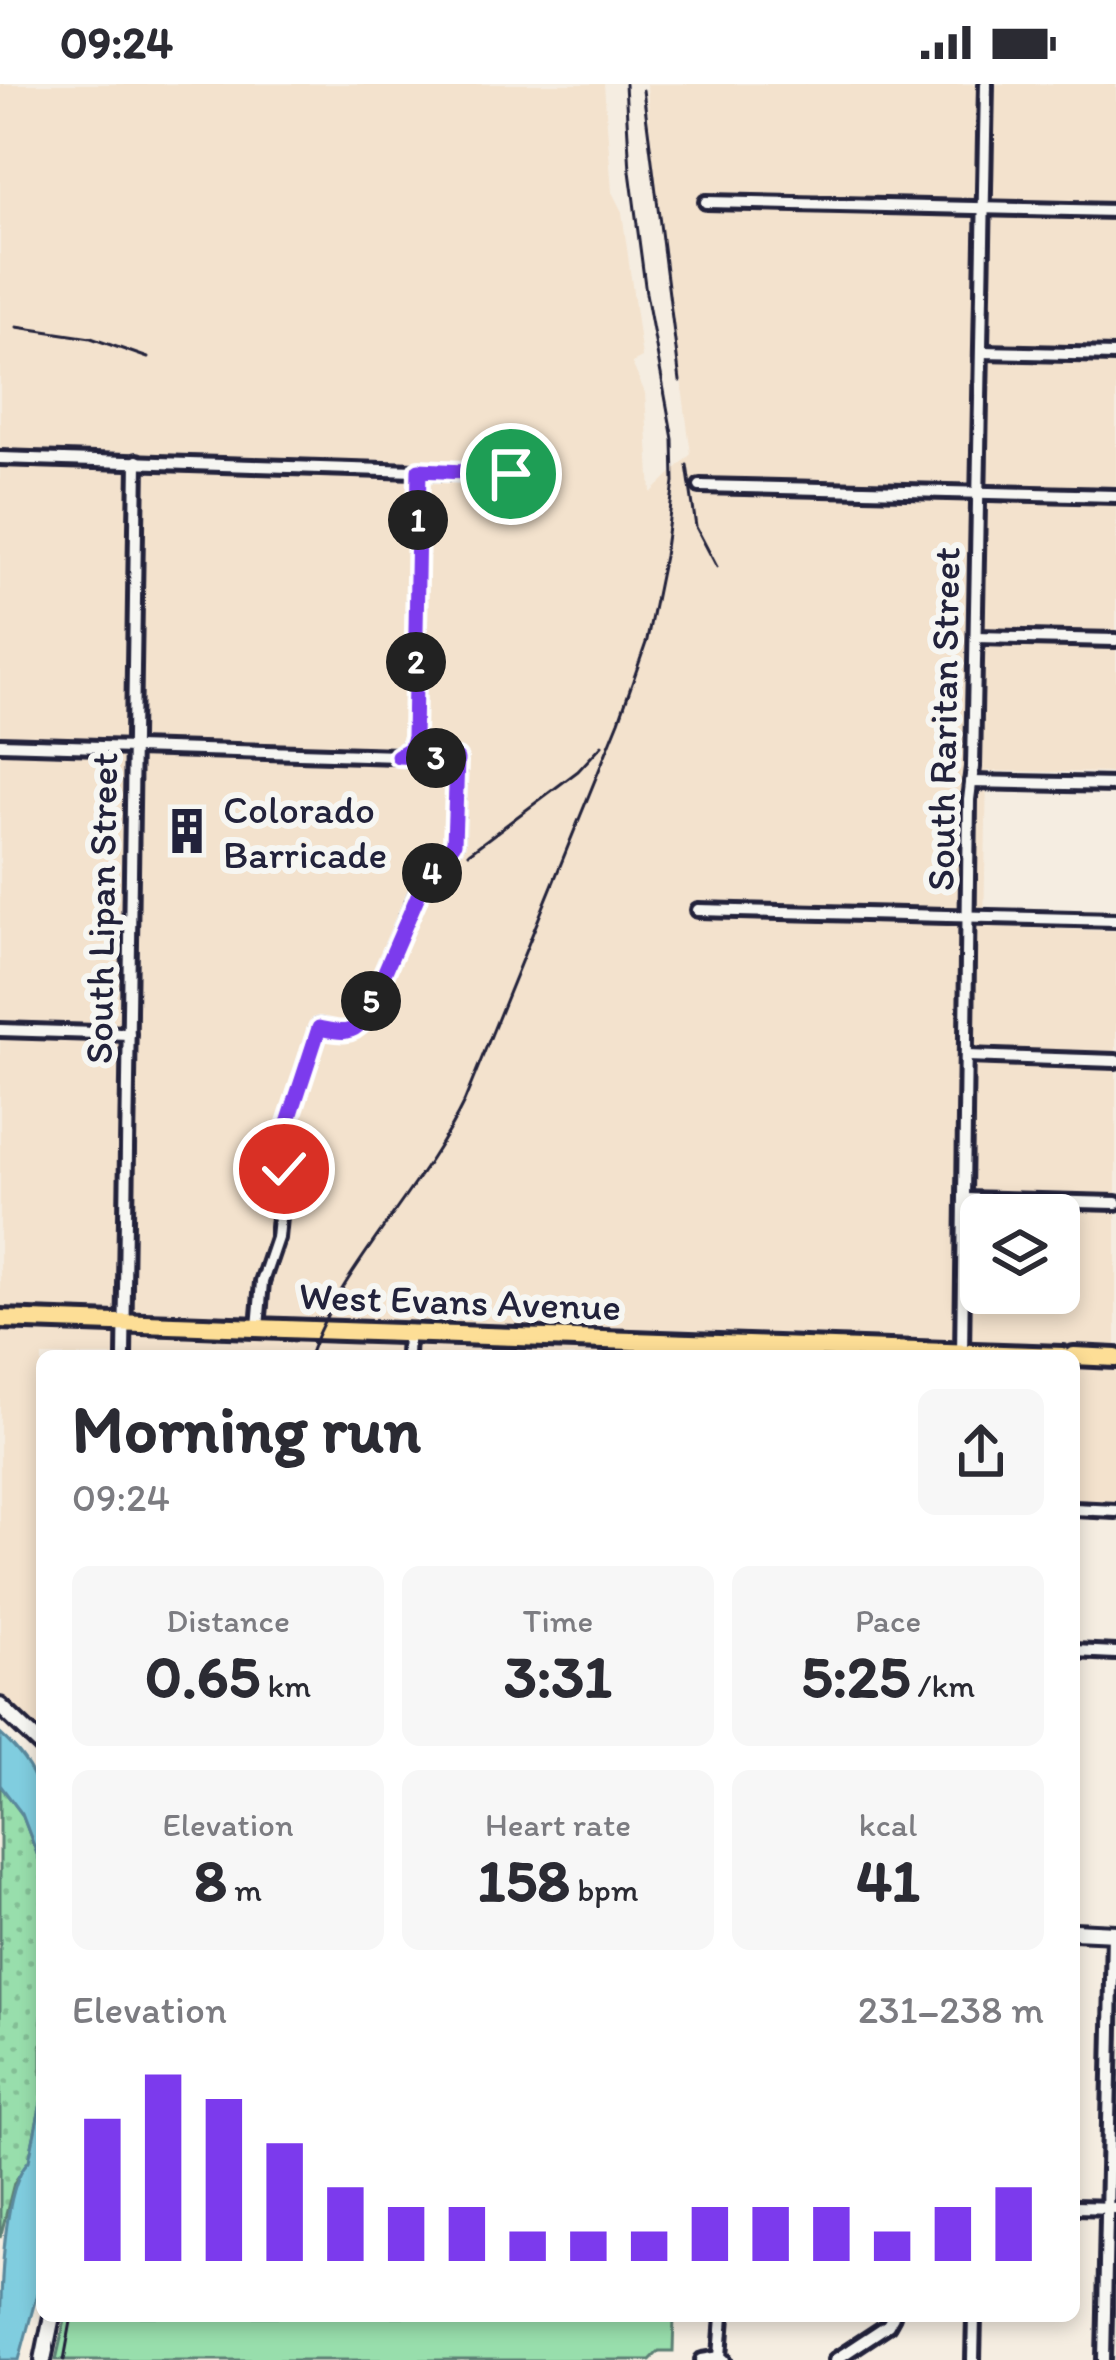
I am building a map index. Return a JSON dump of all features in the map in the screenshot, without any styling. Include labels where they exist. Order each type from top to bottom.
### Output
[{"type":"main road","name":"West Evans Avenue","points":[[0,1319],[408,1332],[545,1344],[741,1350]]},
{"type":"main road","points":[[1080,1356],[1116,1358]]},
{"type":"street","name":"South Raritan Street","points":[[964,1194],[986,84]]},
{"type":"street","points":[[706,202],[1116,211]]},
{"type":"street","points":[[981,352],[1116,355]]},
{"type":"street","points":[[0,458],[419,470],[525,476],[545,485]]},
{"type":"street","name":"South Lipan Street","points":[[124,1350],[137,461]]},
{"type":"street","points":[[398,756],[410,749],[414,737],[419,470]]},
{"type":"street","points":[[700,486],[1116,496]]},
{"type":"street","points":[[976,637],[1116,640]]},
{"type":"street","points":[[0,744],[457,759],[454,843],[422,886],[364,1020],[344,1033],[319,1028],[288,1123],[277,1238],[262,1282],[258,1328]]},
{"type":"street","points":[[971,782],[1116,785]]},
{"type":"street","points":[[698,910],[1116,920]]},
{"type":"street","points":[[0,1030],[129,1034]]},
{"type":"street","points":[[968,1056],[1116,1061]]},
{"type":"street","points":[[1080,1202],[1116,1203]]},
{"type":"street","name":"South Raritan Street","points":[[962,1350],[963,1314]]},
{"type":"street","points":[[407,1350],[408,1332]]},
{"type":"street","points":[[1080,1509],[1116,1511]]},
{"type":"street","points":[[1080,1651],[1116,1653]]},
{"type":"street","points":[[0,1706],[36,1740]]},
{"type":"street","points":[[1080,1931],[1114,1933],[1112,2208],[1104,2360]]},
{"type":"street","points":[[1080,2207],[1112,2208]]},
{"type":"street","points":[[43,2360],[51,2322]]},
{"type":"street","points":[[702,2360],[722,2358],[723,2322]]},
{"type":"street","points":[[835,2360],[890,2322]]},
{"type":"street","points":[[973,2360],[974,2322]]},
{"type":"shaded area","points":[[0,84],[604,84],[612,192],[622,212],[642,358],[632,363],[645,393],[651,493],[691,454],[651,154],[647,84],[1116,84],[1116,773],[987,771],[984,927],[1116,931],[1116,1503],[1080,1501],[1080,1350],[36,1350],[36,1752],[0,1714]]},
{"type":"green space","points":[[0,1785],[22,1814],[36,1851],[36,2127],[29,2161],[14,2183],[0,2238]]},
{"type":"green space","points":[[65,2322],[674,2322],[673,2351],[659,2351],[650,2360],[56,2360]]},
{"type":"water","points":[[0,1734],[35,1779],[36,1851],[22,1814],[0,1785]]},
{"type":"water","points":[[36,2127],[36,2297],[19,2360],[0,2360],[7,2224],[19,2175],[29,2161]]},
{"type":"railway","points":[[312,1350],[340,1292],[464,1102],[619,721],[647,640],[674,482],[673,439],[646,293],[630,171],[625,84]]},
{"type":"railway","points":[[643,90],[680,381]]},
{"type":"railway","points":[[17,327],[91,338],[148,358]]},
{"type":"railway","points":[[687,465],[696,527],[717,567]]},
{"type":"railway","points":[[469,853],[578,771],[602,745]]},
{"type":"railway","points":[[64,2360],[71,2322]]},
{"type":"place","name":"Colorado Barricade","points":[[187,831]]},
{"type":"route","points":[[284,1169],[288,1123],[319,1028],[344,1033],[364,1020],[422,886],[454,843],[457,759],[398,756],[408,752],[414,737],[419,470],[511,474]]}]
